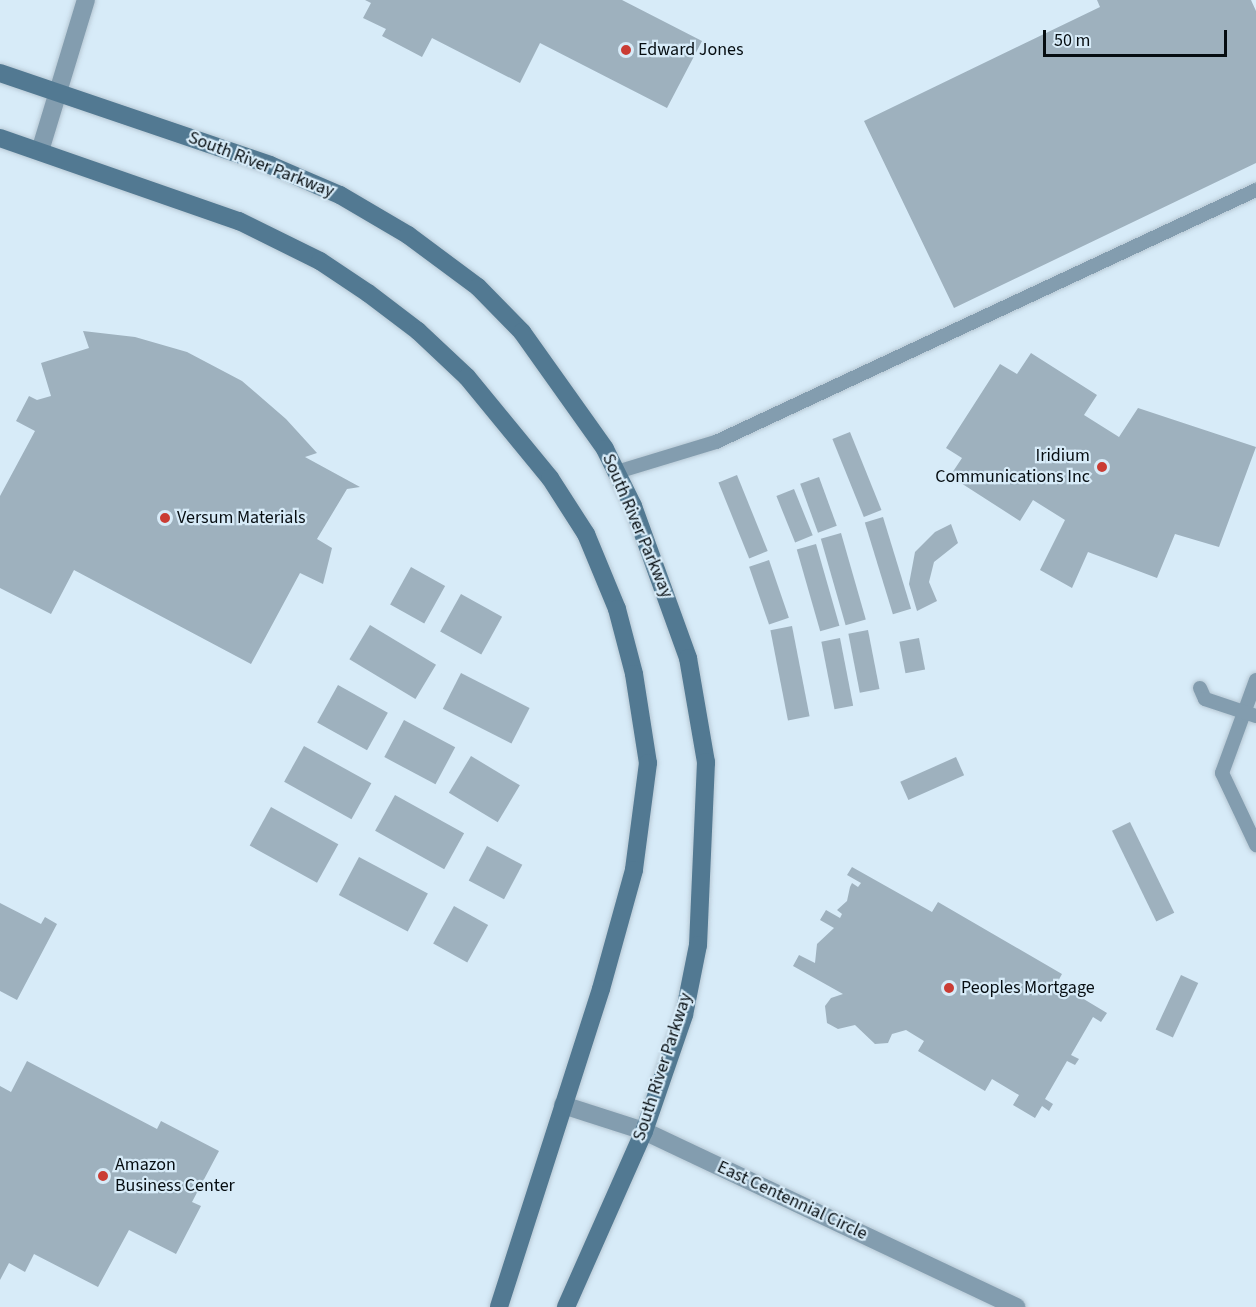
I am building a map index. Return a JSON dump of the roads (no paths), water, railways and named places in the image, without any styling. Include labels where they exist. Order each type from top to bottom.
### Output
[{"type":"street","points":[[40,151],[86,0]]},
{"type":"street","name":"South River Parkway","points":[[0,73],[59,90],[270,165],[340,195],[408,235],[478,287],[522,332],[563,387],[617,472],[667,591],[688,658],[706,762],[698,945],[684,1015],[644,1131],[566,1307]]},
{"type":"street","points":[[0,138],[239,221],[320,261],[368,292],[418,331],[467,376],[543,468],[586,534],[617,609],[634,674],[648,764],[634,870],[499,1307]]},
{"type":"street","name":"East Centennial Circle","points":[[563,1105],[644,1131],[1017,1307]]},
{"type":"lane","points":[[617,472],[716,442],[1256,190]]},
{"type":"lane","points":[[1256,680],[1250,714],[1222,773],[1256,845]]},
{"type":"lane","points":[[1200,688],[1205,699],[1250,714]]},
{"type":"place","name":"Edward Jones","points":[[626,50]]},
{"type":"place","name":"Iridium Communications Inc","points":[[1102,467]]},
{"type":"place","name":"Versum Materials","points":[[165,518]]},
{"type":"place","name":"Peoples Mortgage","points":[[949,988]]},
{"type":"place","name":"Amazon Business Center","points":[[103,1176]]}]
